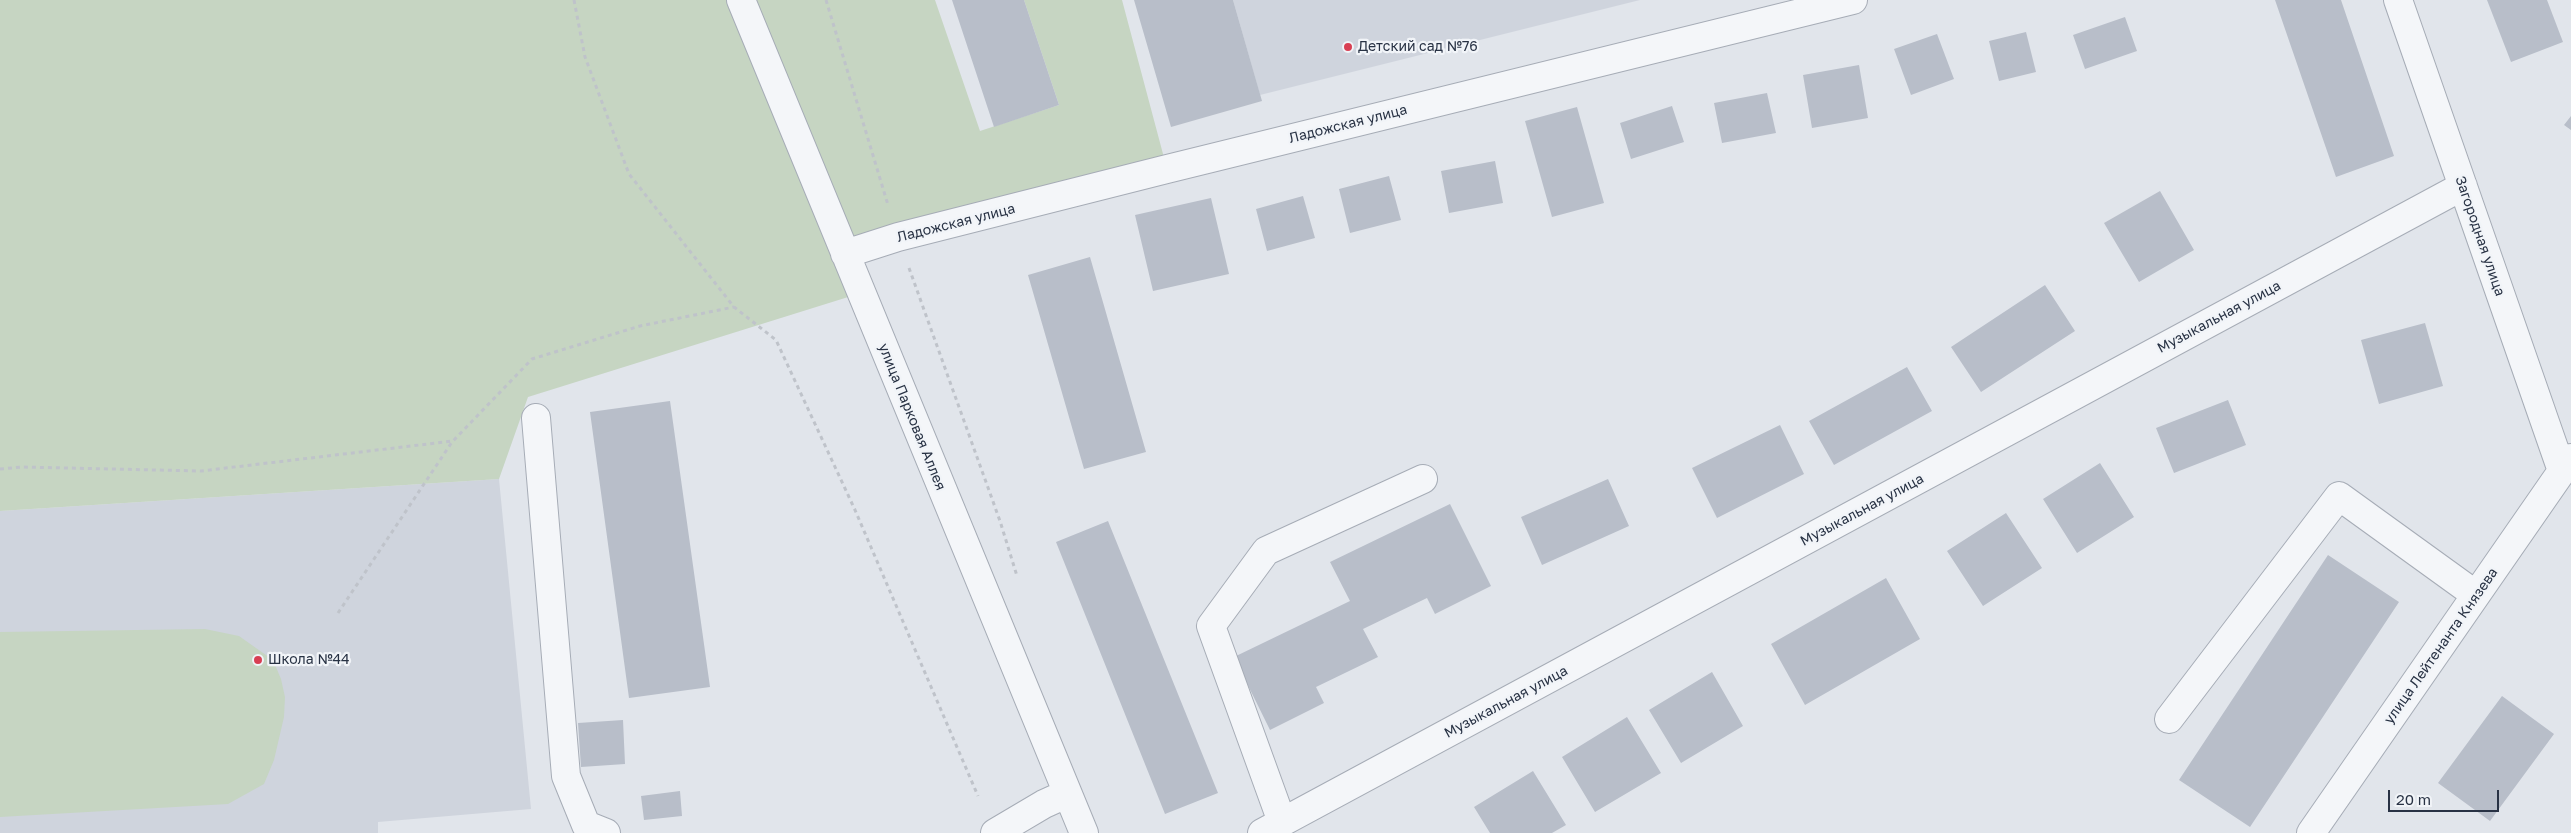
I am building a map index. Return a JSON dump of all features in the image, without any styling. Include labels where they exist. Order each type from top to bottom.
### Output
[{"type":"street","name":"улица Парковая Аллея","points":[[741,0],[1066,794],[1084,833]]},
{"type":"street","name":"Ладожская улица","points":[[845,254],[898,237],[1853,0]]},
{"type":"street","name":"Загородная улица","points":[[2398,0],[2463,186],[2566,465]]},
{"type":"street","name":"Музыкальная улица","points":[[1272,828],[2463,186]]},
{"type":"street","points":[[536,418],[566,776],[586,826],[606,833]]},
{"type":"street","name":"улица Лейтенанта Князева","points":[[2311,833],[2566,465]]},
{"type":"street","points":[[1272,828],[1211,626],[1266,551],[1423,479]]},
{"type":"street","points":[[2168,719],[2339,496],[2476,595]]},
{"type":"street","points":[[995,833],[1044,804],[1066,794]]},
{"type":"path","points":[[574,0],[585,57],[629,174],[734,308],[776,340],[854,510],[978,796]]},
{"type":"path","points":[[826,0],[898,237],[1000,521],[1017,578]]},
{"type":"path","points":[[338,613],[452,441],[532,358],[640,326],[734,308]]},
{"type":"path","points":[[0,469],[22,467],[202,471],[452,441]]},
{"type":"shaded area","name":"Детский сад №76","points":[[1233,0],[1640,0],[1260,95]]},
{"type":"shaded area","name":"Школа №44","points":[[499,479],[531,809],[378,822],[378,833],[0,833],[0,511]]},
{"type":"green space","points":[[0,0],[935,0],[980,131],[1059,105],[1024,0],[1122,0],[1167,169],[846,254],[861,293],[528,397],[499,479],[0,511]]},
{"type":"green space","points":[[205,629],[239,636],[273,660],[281,679],[285,697],[284,717],[274,760],[264,784],[228,804],[0,817],[0,632]]},
{"type":"building","points":[[952,0],[1024,0],[1059,105],[994,127]]},
{"type":"building","points":[[1134,0],[1233,0],[1262,101],[1171,127]]},
{"type":"building","points":[[2275,0],[2341,0],[2394,156],[2336,177]]},
{"type":"building","points":[[2487,0],[2547,0],[2563,42],[2511,62]]},
{"type":"building","points":[[2125,17],[2137,51],[2085,69],[2073,35]]},
{"type":"building","points":[[2026,32],[2036,72],[1999,81],[1989,41]]},
{"type":"building","points":[[1937,34],[1954,79],[1911,95],[1894,49]]},
{"type":"building","points":[[1859,65],[1868,118],[1812,128],[1803,75]]},
{"type":"building","points":[[1767,93],[1776,133],[1722,143],[1714,103]]},
{"type":"building","points":[[1672,106],[1684,142],[1631,159],[1620,123]]},
{"type":"building","points":[[1577,107],[1604,203],[1552,217],[1525,121]]},
{"type":"building","points":[[2571,116],[2571,130],[2564,125]]},
{"type":"building","points":[[1495,161],[1503,203],[1449,213],[1441,171]]},
{"type":"building","points":[[1389,176],[1401,220],[1350,233],[1339,189]]},
{"type":"building","points":[[2160,191],[2194,250],[2139,282],[2104,223]]},
{"type":"building","points":[[1303,196],[1315,238],[1267,251],[1256,209]]},
{"type":"building","points":[[1211,198],[1229,274],[1153,291],[1135,215]]},
{"type":"building","points":[[1090,257],[1146,452],[1084,469],[1028,275]]},
{"type":"building","points":[[2045,285],[2075,331],[1981,392],[1951,347]]},
{"type":"building","points":[[2425,323],[2443,386],[2379,404],[2361,340]]},
{"type":"building","points":[[1907,367],[1932,411],[1834,465],[1809,421]]},
{"type":"building","points":[[2228,400],[2246,445],[2174,473],[2156,428]]},
{"type":"building","points":[[670,401],[710,687],[629,698],[590,412]]},
{"type":"building","points":[[1780,425],[1804,474],[1717,518],[1692,468]]},
{"type":"building","points":[[2100,463],[2134,517],[2077,553],[2043,499]]},
{"type":"building","points":[[1608,479],[1629,526],[1542,565],[1521,517]]},
{"type":"building","points":[[1450,504],[1491,586],[1435,614],[1427,598],[1363,629],[1378,657],[1316,687],[1324,703],[1270,730],[1234,657],[1350,601],[1330,562]]},
{"type":"building","points":[[2006,513],[2042,568],[1983,606],[1947,551]]},
{"type":"building","points":[[1108,521],[1218,793],[1165,814],[1056,542]]},
{"type":"building","points":[[2328,555],[2399,602],[2250,827],[2179,780]]},
{"type":"building","points":[[1886,578],[1920,639],[1805,705],[1771,644]]},
{"type":"building","points":[[1712,672],[1743,726],[1681,763],[1649,710]]},
{"type":"building","points":[[2502,696],[2554,734],[2490,821],[2438,783]]},
{"type":"building","points":[[1627,717],[1661,773],[1595,812],[1562,757]]},
{"type":"building","points":[[623,720],[625,764],[581,767],[578,723]]},
{"type":"building","points":[[1533,771],[1566,825],[1552,833],[1490,833],[1474,807]]},
{"type":"building","points":[[680,791],[682,816],[644,820],[641,796]]},
{"type":"place","name":"Детский сад №76","points":[[1348,47]]},
{"type":"place","name":"Школа №44","points":[[258,660]]}]
